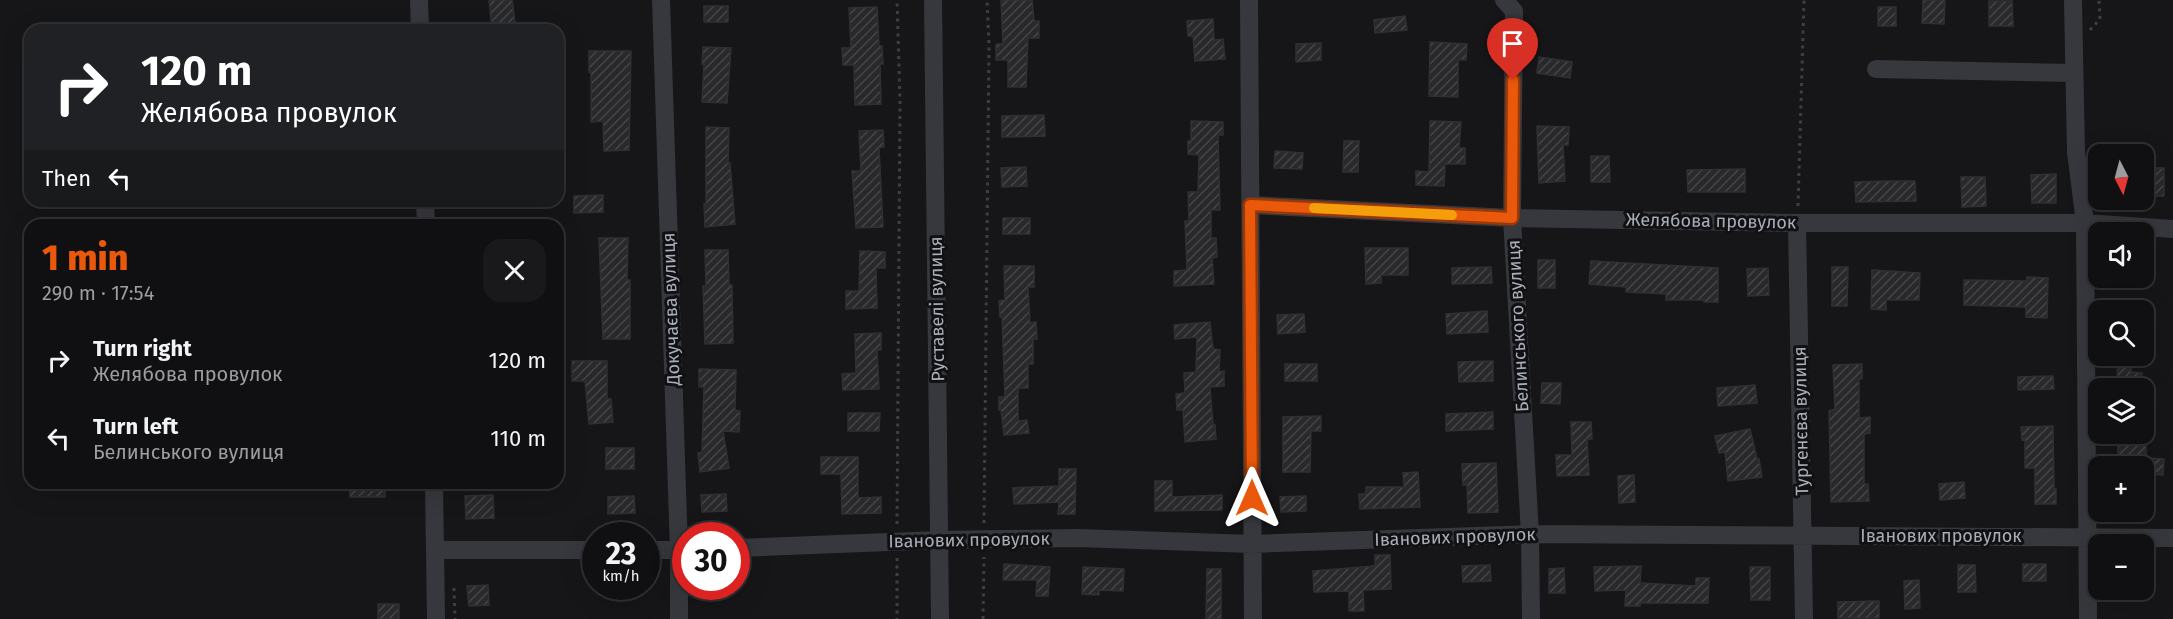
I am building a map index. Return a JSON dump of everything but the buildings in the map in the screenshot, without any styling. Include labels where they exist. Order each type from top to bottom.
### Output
[{"type":"street","points":[[419,0],[420,24]]},
{"type":"street","name":"Докучаєва вулиця","points":[[661,0],[681,522]]},
{"type":"street","name":"Руставелі вулиця","points":[[933,0],[940,619]]},
{"type":"street","points":[[1250,0],[1253,619]]},
{"type":"street","name":"Белинського вулиця","points":[[1504,0],[1514,12],[1512,218],[1530,534],[1531,619]]},
{"type":"street","points":[[2073,0],[2076,152],[2085,223],[2088,537]]},
{"type":"street","points":[[1876,69],[2074,73]]},
{"type":"street","name":"Желябова провулок","points":[[1250,205],[1512,218],[1797,223],[2085,223],[2173,229]]},
{"type":"street","name":"Тургенєва вулиця","points":[[1797,223],[1804,619]]},
{"type":"street","points":[[434,489],[436,619]]},
{"type":"street","name":"Іванових провулок","points":[[750,547],[939,540],[1078,538],[1252,544],[1530,534],[2088,537]]},
{"type":"street","name":"Іванових провулок","points":[[2154,537],[2173,537]]},
{"type":"street","points":[[436,550],[582,550]]},
{"type":"street","name":"Докучаєва вулиця","points":[[679,619],[680,600]]},
{"type":"street","points":[[2088,600],[2088,619]]},
{"type":"path","points":[[897,0],[900,101],[897,619]]},
{"type":"path","points":[[983,619],[989,57],[987,0]]},
{"type":"path","points":[[1797,223],[1804,0]]},
{"type":"path","points":[[2099,0],[2100,19]]},
{"type":"slow traffic","points":[[1314,208],[1452,215]]},
{"type":"route","points":[[1252,498],[1250,205],[1512,218],[1513,80]]}]
